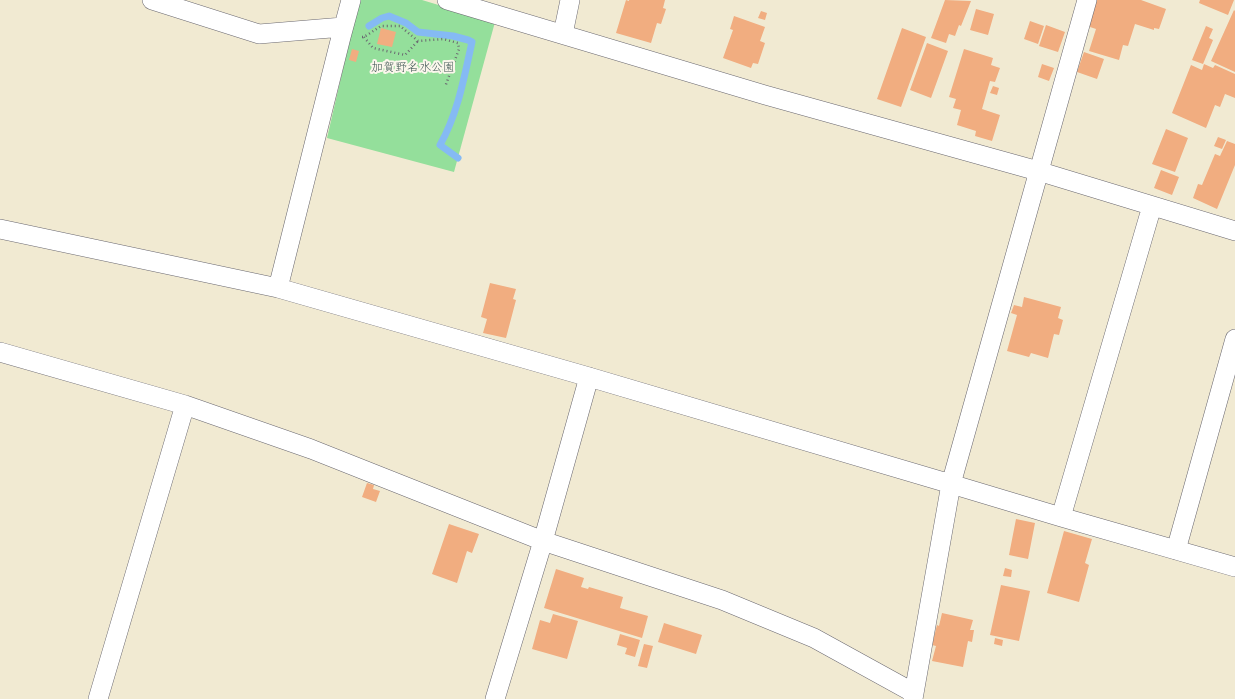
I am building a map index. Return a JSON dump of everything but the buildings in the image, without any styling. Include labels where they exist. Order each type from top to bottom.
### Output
[{"type":"street","points":[[152,0],[259,34],[342,32]]},
{"type":"street","points":[[278,288],[351,0]]},
{"type":"street","points":[[447,0],[773,97],[1038,171],[1235,231]]},
{"type":"street","points":[[563,34],[570,0]]},
{"type":"street","points":[[0,352],[186,405],[311,449],[543,541],[729,603],[814,638],[914,696],[951,484],[1087,0]]},
{"type":"street","points":[[1061,517],[1152,206]]},
{"type":"street","points":[[0,229],[278,288],[589,377],[1235,567]]},
{"type":"street","points":[[1176,550],[1235,339]]},
{"type":"street","points":[[495,699],[543,541],[589,377]]},
{"type":"street","points":[[98,699],[186,405]]},
{"type":"path","points":[[364,37],[381,26],[400,26],[418,41]]},
{"type":"path","points":[[342,32],[364,37],[373,48],[405,55],[418,41],[443,39],[458,44],[459,49],[446,87]]},
{"type":"green space","name":"加賀野名水公園","points":[[359,0],[422,0],[495,22],[454,172],[327,138]]},
{"type":"waterway","points":[[369,26],[382,18],[389,16],[406,23],[418,32],[453,36],[472,42],[456,108],[440,145],[458,158]]}]
